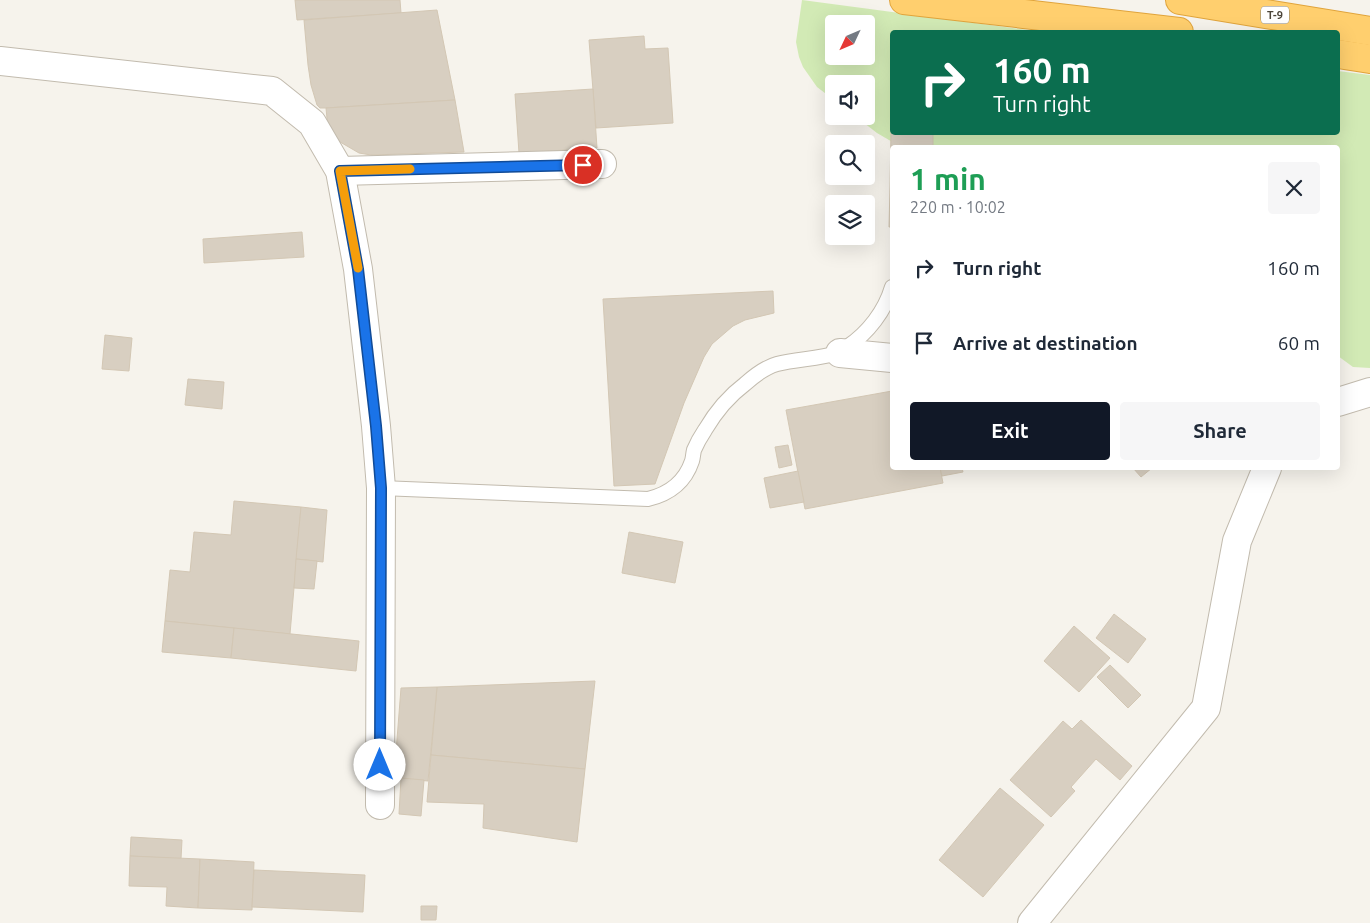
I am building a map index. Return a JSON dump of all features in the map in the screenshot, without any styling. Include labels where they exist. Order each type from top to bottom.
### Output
[{"type":"highway","points":[[904,0],[1162,30]]},
{"type":"highway","name":"T-9","points":[[1180,0],[1370,30]]},
{"type":"highway","points":[[1340,54],[1370,59]]},
{"type":"street","points":[[0,61],[272,91],[312,123],[340,171],[359,279],[376,426],[381,488],[380,805]]},
{"type":"street","points":[[340,171],[602,164]]},
{"type":"street","points":[[840,353],[890,358]]},
{"type":"street","points":[[1340,401],[1370,392]]},
{"type":"street","points":[[1032,923],[1206,708],[1237,542],[1266,470]]},
{"type":"lane","points":[[381,488],[648,499],[658,497],[675,487],[682,479],[688,470],[694,450],[704,430],[731,396],[745,384],[776,364],[840,353],[873,323],[884,307],[890,292]]},
{"type":"green space","points":[[802,0],[1028,30],[890,30],[890,135],[1340,135],[1340,71],[1370,75],[1370,368],[1353,367],[1340,357],[1340,145],[898,145],[867,125],[875,125],[875,75],[825,75],[825,93],[817,87],[803,67],[796,42]]},
{"type":"building","points":[[295,0],[400,0],[401,13],[297,20]]},
{"type":"building","points":[[437,10],[455,100],[326,108],[320,108],[317,105],[311,85],[304,20]]},
{"type":"building","points":[[644,36],[645,49],[668,48],[673,123],[596,128],[589,40]]},
{"type":"building","points":[[593,89],[597,148],[519,153],[515,94]]},
{"type":"building","points":[[455,100],[464,152],[371,155],[359,153],[335,139],[328,129],[326,108]]},
{"type":"building","points":[[891,135],[933,135],[933,145],[891,145]]},
{"type":"building","points":[[890,187],[890,227],[889,227]]},
{"type":"building","points":[[302,232],[304,257],[204,263],[203,239]]},
{"type":"building","points":[[773,291],[774,313],[745,320],[733,326],[712,344],[704,357],[684,403],[655,484],[614,486],[603,299]]},
{"type":"building","points":[[105,335],[132,338],[129,371],[102,369]]},
{"type":"building","points":[[188,379],[224,382],[222,409],[185,405]]},
{"type":"building","points":[[890,391],[890,470],[940,470],[943,483],[805,509],[786,410]]},
{"type":"building","points":[[788,445],[792,465],[779,468],[775,447]]},
{"type":"building","points":[[940,470],[962,470],[963,472],[942,476]]},
{"type":"building","points":[[1135,470],[1150,470],[1141,477]]},
{"type":"building","points":[[798,471],[804,502],[770,508],[764,478]]},
{"type":"building","points":[[234,501],[301,507],[290,634],[165,621],[170,570],[190,572],[194,532],[231,535]]},
{"type":"building","points":[[301,507],[327,510],[323,562],[296,559]]},
{"type":"building","points":[[629,532],[683,542],[675,583],[622,573]]},
{"type":"building","points":[[296,559],[317,561],[314,589],[294,588]]},
{"type":"building","points":[[1114,614],[1146,639],[1128,663],[1096,638]]},
{"type":"building","points":[[165,621],[234,628],[231,658],[162,652]]},
{"type":"building","points":[[1074,626],[1110,658],[1079,692],[1044,661]]},
{"type":"building","points":[[234,628],[359,641],[356,671],[231,658]]},
{"type":"building","points":[[1110,665],[1141,695],[1128,708],[1097,677]]},
{"type":"building","points":[[595,681],[585,769],[431,755],[437,687]]},
{"type":"building","points":[[437,687],[428,781],[394,778],[401,688]]},
{"type":"building","points":[[1081,720],[1132,766],[1120,780],[1096,759],[1071,787],[1075,791],[1051,817],[1010,780],[1063,721],[1072,729]]},
{"type":"building","points":[[431,755],[585,769],[577,842],[483,828],[484,804],[427,802]]},
{"type":"building","points":[[401,778],[424,780],[421,816],[399,814]]},
{"type":"building","points":[[1000,788],[1044,825],[983,897],[939,860]]},
{"type":"building","points":[[131,837],[182,840],[181,859],[130,856]]},
{"type":"building","points":[[130,856],[200,859],[198,908],[166,906],[167,887],[129,886]]},
{"type":"building","points":[[200,859],[254,862],[252,910],[198,908]]},
{"type":"building","points":[[254,870],[365,875],[363,912],[252,907]]},
{"type":"building","points":[[421,906],[437,906],[436,920],[421,920]]},
{"type":"slow traffic","points":[[358,268],[340,171],[410,169]]},
{"type":"route","points":[[380,765],[381,488],[376,426],[358,269],[340,171],[583,165]]}]
